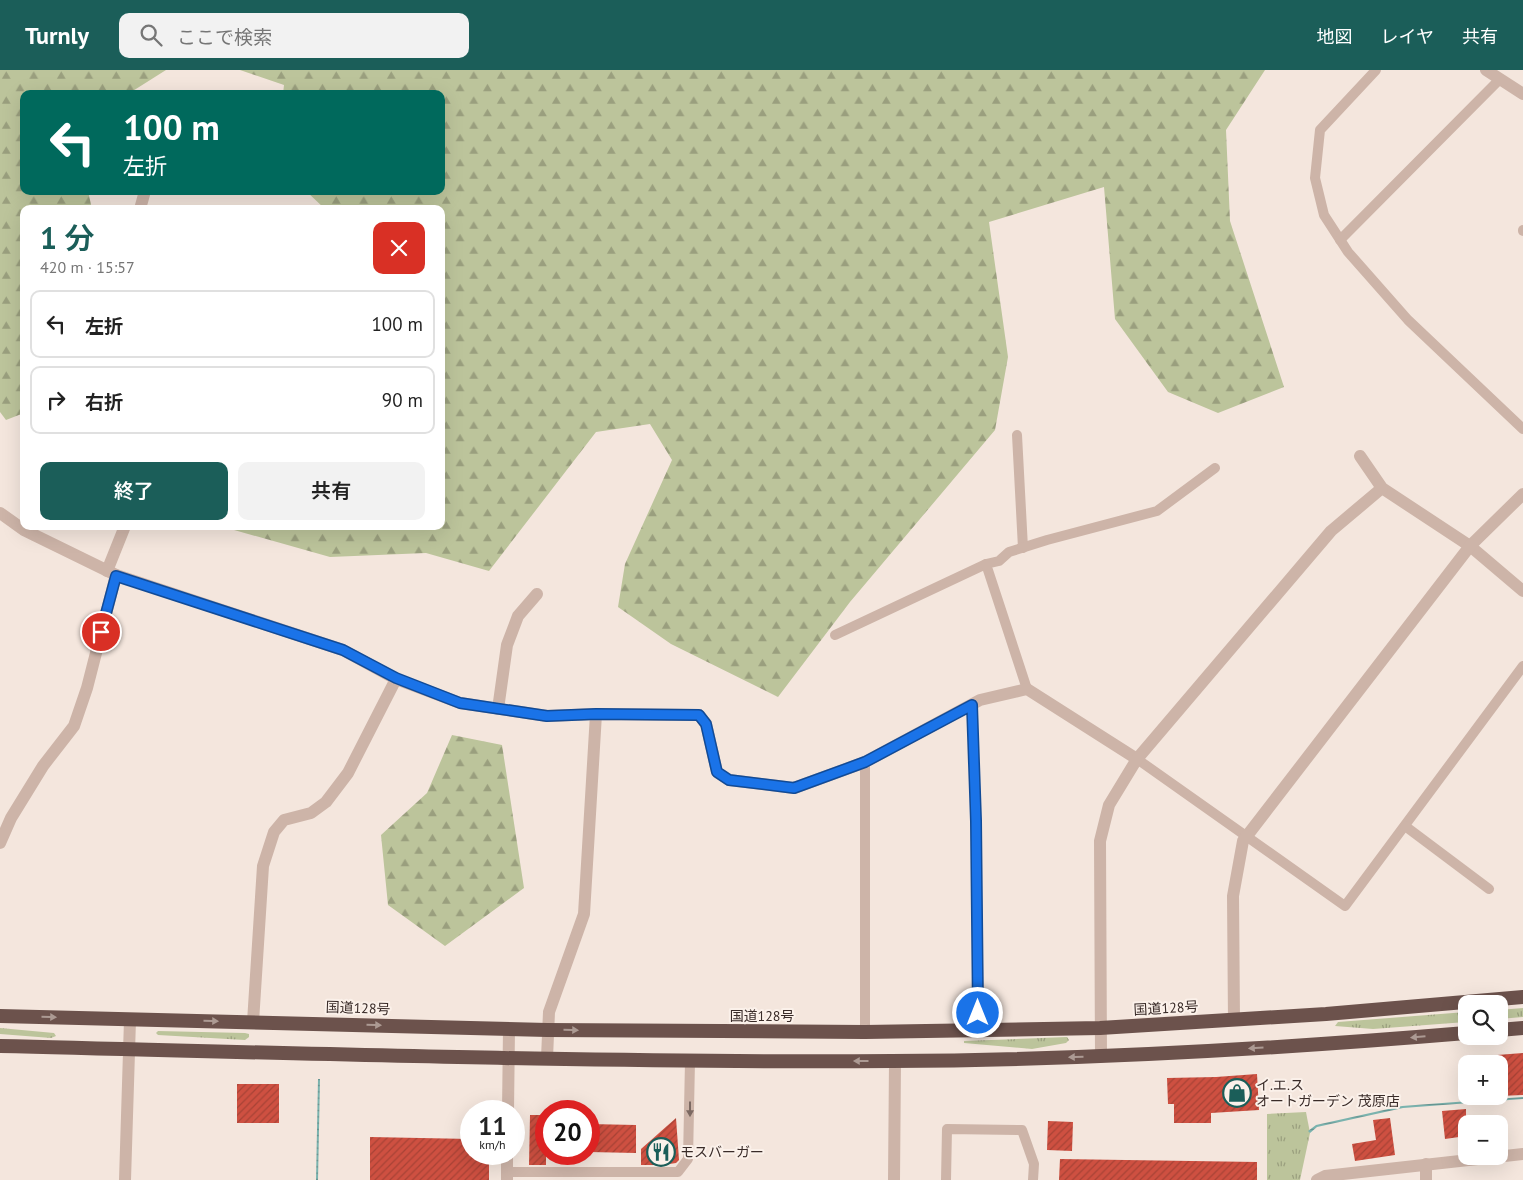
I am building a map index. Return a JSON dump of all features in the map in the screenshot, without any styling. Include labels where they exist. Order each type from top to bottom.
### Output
[{"type":"highway","name":"国道128号","points":[[0,1016],[547,1030],[865,1032],[1100,1028],[1234,1020],[1523,997]]},
{"type":"highway","points":[[1508,1029],[1523,1028]]},
{"type":"highway","points":[[0,1046],[690,1061],[895,1061],[1101,1056],[1331,1044],[1458,1034]]},
{"type":"street","points":[[1486,70],[1523,94]]},
{"type":"street","points":[[1360,456],[1382,488],[1470,546],[1523,591]]},
{"type":"street","points":[[1101,1056],[1102,832],[1109,805],[1137,760],[1331,531],[1382,488]]},
{"type":"street","points":[[1234,1020],[1233,896],[1246,837],[1470,546],[1523,494]]},
{"type":"street","points":[[2,519],[20,528]]},
{"type":"street","points":[[24,530],[112,573],[343,650],[396,678],[460,703],[547,716],[596,714],[699,715],[706,724],[717,772],[729,780],[794,788],[865,762],[980,700],[1027,689],[1137,760]]},
{"type":"street","points":[[0,843],[12,818],[43,766],[74,726],[87,688],[112,573],[124,530]]},
{"type":"street","points":[[498,709],[508,645],[518,616],[537,594]]},
{"type":"street","points":[[253,1022],[263,866],[274,832],[284,820],[312,813],[326,802],[348,773],[396,678]]},
{"type":"street","points":[[547,1058],[549,1012],[584,914],[596,714]]},
{"type":"street","points":[[125,1180],[130,1020]]},
{"type":"street","points":[[508,1100],[509,1029]]},
{"type":"street","points":[[894,1180],[895,1061]]},
{"type":"street","points":[[1317,1180],[1325,1176],[1523,1154]]},
{"type":"street","points":[[1426,1164],[1426,1180]]},
{"type":"lane","points":[[1376,70],[1320,130],[1315,178],[1324,215],[1348,252],[1408,320],[1523,429]]},
{"type":"lane","points":[[1340,240],[1500,79]]},
{"type":"lane","points":[[1017,435],[1023,548]]},
{"type":"lane","points":[[834,634],[986,564],[999,561],[1009,552],[1157,510],[1215,468]]},
{"type":"lane","points":[[986,564],[1027,689]]},
{"type":"lane","points":[[1137,760],[1345,906],[1523,666]]},
{"type":"lane","points":[[972,705],[976,821],[979,1030]]},
{"type":"lane","points":[[865,762],[865,1032]]},
{"type":"lane","points":[[1405,826],[1489,889]]},
{"type":"lane","points":[[507,1176],[669,1174],[678,1172],[688,1159],[690,1061]]},
{"type":"lane","points":[[946,1180],[947,1129],[1022,1130],[1034,1164],[1033,1180]]},
{"type":"green space","points":[[0,70],[166,70],[134,90],[20,90],[20,195],[89,195],[91,205],[20,205],[20,415],[6,420],[0,412]]},
{"type":"green space","points":[[240,70],[1265,70],[1226,130],[1230,221],[1284,387],[1218,413],[1168,392],[1115,319],[1104,187],[989,222],[1008,357],[995,430],[850,602],[778,697],[671,644],[618,607],[625,564],[672,460],[650,424],[596,432],[489,571],[426,553],[330,557],[234,530],[445,530],[445,205],[321,205],[310,195],[445,195],[445,90],[283,90],[284,85]]},
{"type":"green space","points":[[452,735],[502,745],[524,888],[445,946],[388,905],[381,835],[427,793]]},
{"type":"green space","points":[[1523,1008],[1523,1017],[1508,1018],[1508,1009]]},
{"type":"green space","points":[[1458,1013],[1458,1023],[1373,1029],[1335,1026],[1338,1022]]},
{"type":"green space","points":[[0,1028],[54,1033],[56,1036],[51,1038],[0,1034]]},
{"type":"green space","points":[[158,1031],[245,1033],[249,1034],[249,1037],[245,1040],[158,1035],[156,1033]]},
{"type":"green space","points":[[1067,1037],[1069,1040],[1066,1043],[1032,1049],[964,1043],[964,1041]]},
{"type":"green space","points":[[1306,1112],[1310,1133],[1300,1180],[1267,1180],[1267,1114]]},
{"type":"water","points":[[318,1079],[320,1079],[318,1180],[316,1180]]},
{"type":"water","points":[[1523,1097],[1523,1099],[1508,1100],[1508,1098]]},
{"type":"water","points":[[1458,1102],[1458,1104],[1403,1108],[1317,1127],[1310,1133],[1308,1131],[1316,1125],[1402,1106]]},
{"type":"building","points":[[1523,1053],[1523,1095],[1508,1096],[1508,1055],[1497,1055]]},
{"type":"building","points":[[1257,1074],[1259,1110],[1211,1113],[1211,1123],[1174,1123],[1174,1104],[1168,1104],[1167,1078]]},
{"type":"building","points":[[237,1084],[279,1084],[279,1123],[237,1123]]},
{"type":"building","points":[[1466,1109],[1466,1115],[1458,1115],[1458,1137],[1445,1139],[1442,1111]]},
{"type":"building","points":[[530,1115],[535,1115],[535,1165],[529,1165]]},
{"type":"building","name":"モスバーガー","points":[[676,1118],[679,1160],[676,1163],[663,1165],[641,1165],[641,1149]]},
{"type":"building","points":[[1390,1118],[1395,1155],[1355,1161],[1352,1144],[1376,1140],[1373,1120]]},
{"type":"building","points":[[1048,1121],[1073,1122],[1072,1151],[1047,1150]]},
{"type":"building","points":[[600,1124],[636,1125],[636,1153],[600,1152]]},
{"type":"building","points":[[370,1137],[460,1139],[460,1165],[489,1165],[489,1180],[370,1180]]},
{"type":"building","points":[[1060,1159],[1257,1162],[1257,1180],[1059,1180]]},
{"type":"place","name":"イ.エ.ス オートガーデン 茂原店","points":[[1237,1093]]},
{"type":"place","name":"モスバーガー","points":[[661,1152]]},
{"type":"route","points":[[101,632],[116,576],[201,602],[343,650],[396,678],[460,703],[547,716],[596,714],[699,715],[706,724],[717,772],[729,780],[794,788],[865,762],[972,705],[976,821],[978,1013]]}]
